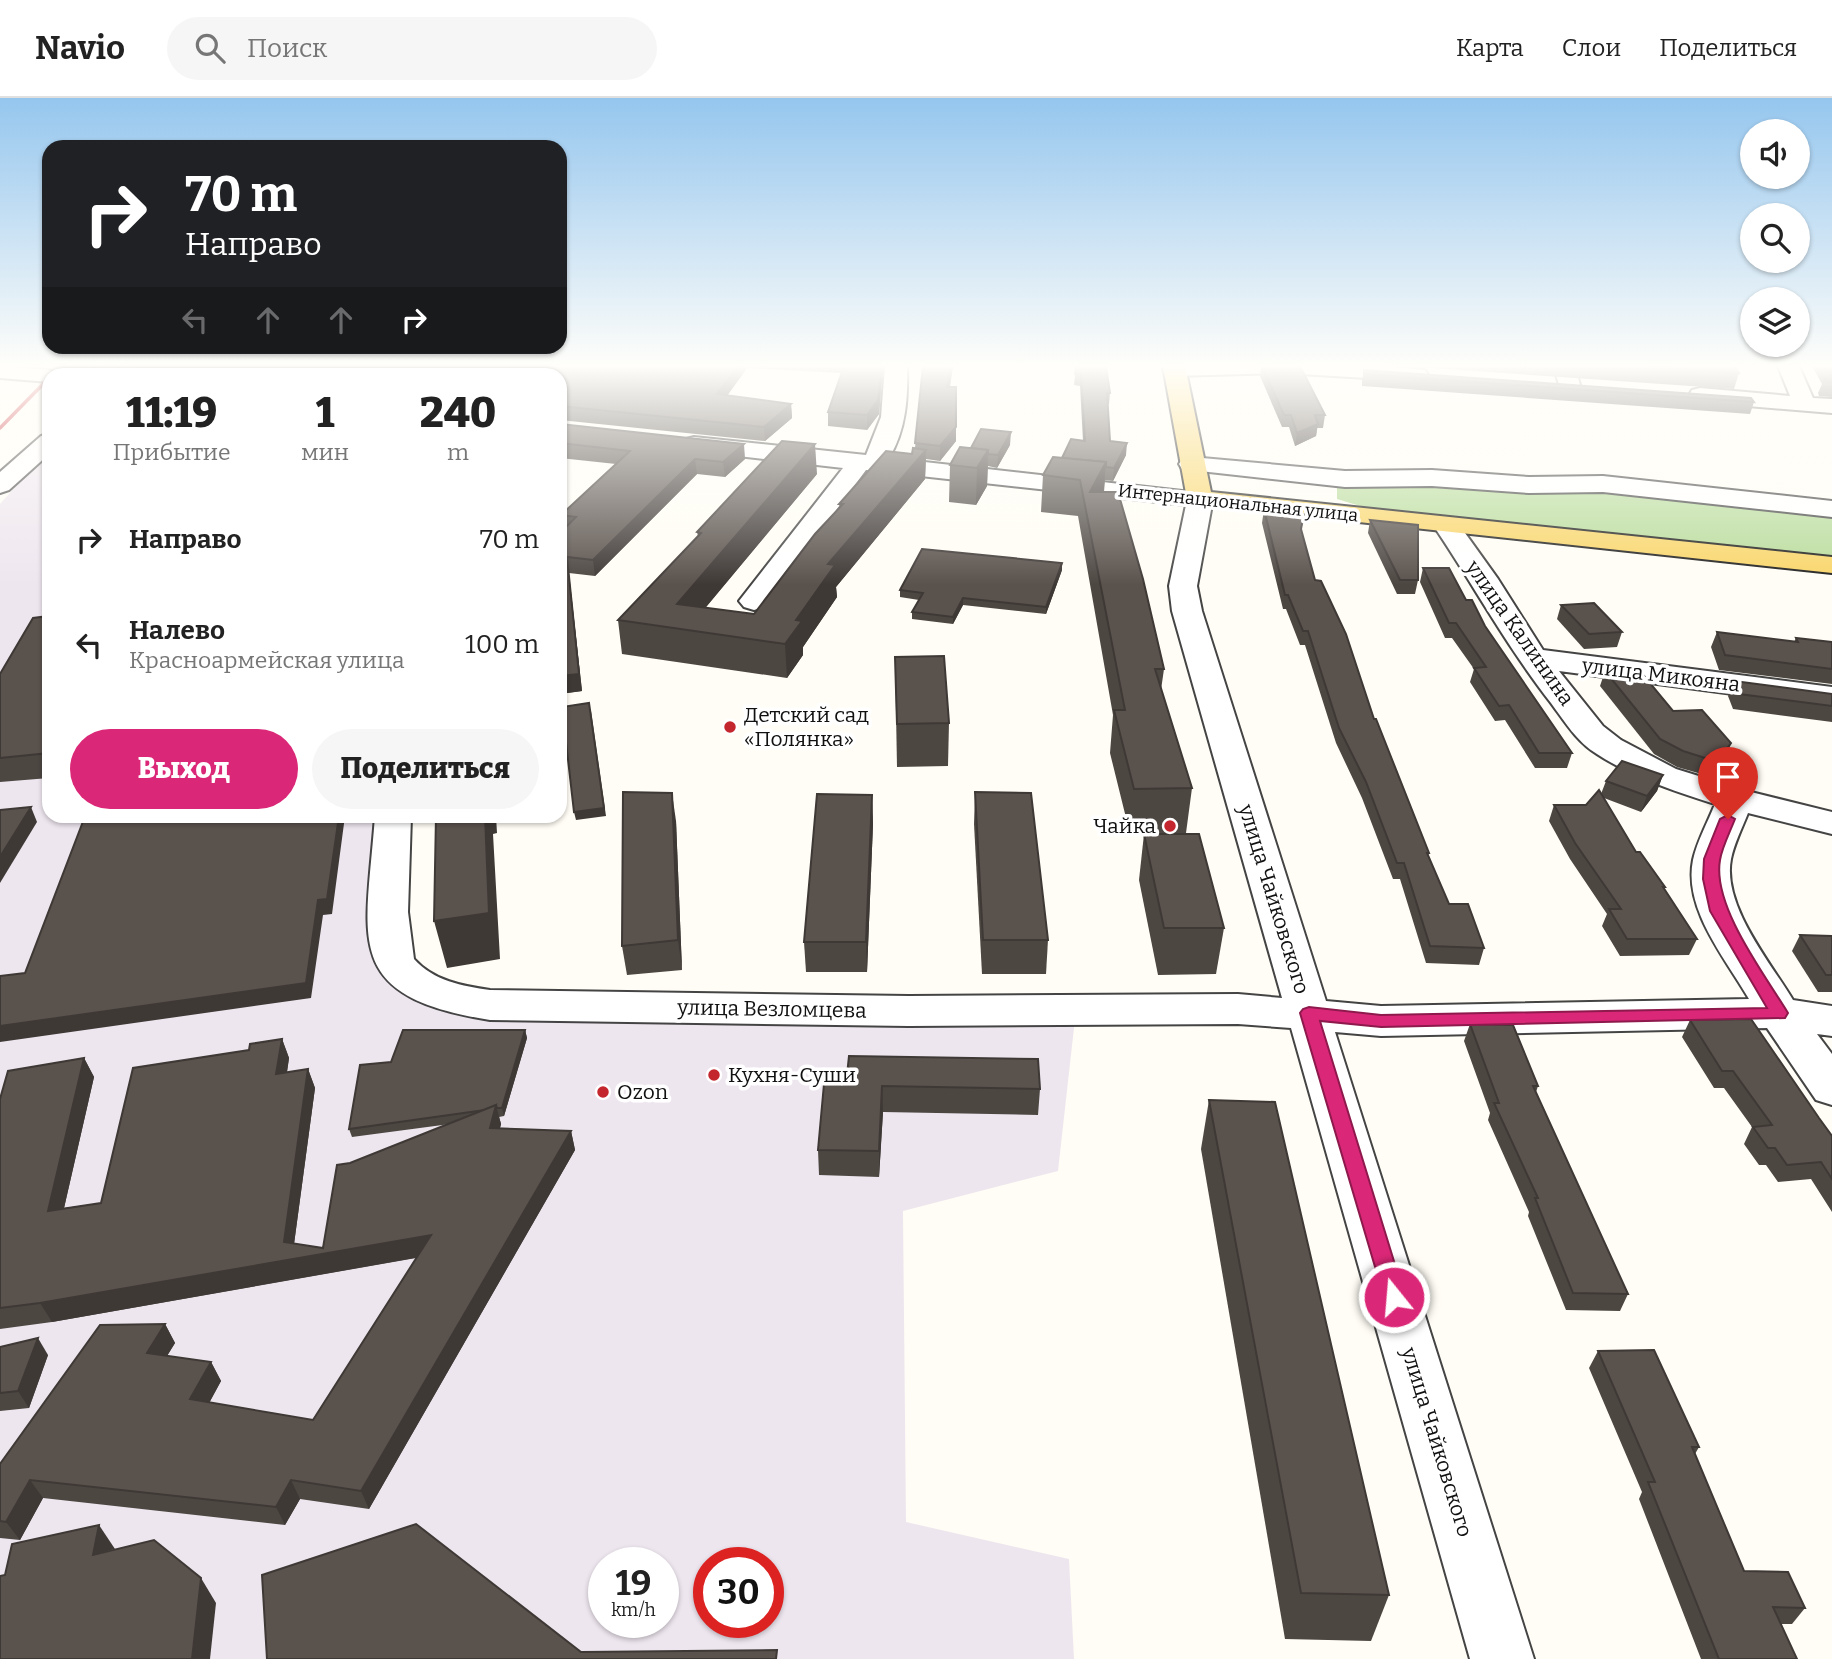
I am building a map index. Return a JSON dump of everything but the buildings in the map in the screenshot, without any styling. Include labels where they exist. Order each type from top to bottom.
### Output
[{"type":"main road","points":[[1187,439],[1200,499]]},
{"type":"main road","name":"Интернациональная улица","points":[[1200,499],[1832,565]]},
{"type":"street","points":[[754,601],[867,463],[883,450],[887,439]]},
{"type":"street","name":"Интернациональная улица","points":[[669,441],[1200,499]]},
{"type":"street","points":[[0,485],[42,446]]},
{"type":"street","points":[[1191,464],[1345,479],[1433,478],[1518,484],[1603,484],[1832,509]]},
{"type":"street","name":"улица Чайковского","points":[[1200,499],[1183,586],[1188,611],[1502,1659]]},
{"type":"street","name":"улица Калинина","points":[[1446,525],[1484,579],[1532,658],[1591,733],[1609,747],[1664,776],[1735,799],[1832,823]]},
{"type":"street","name":"улица Микояна","points":[[1532,658],[1832,697]]},
{"type":"street","points":[[1735,799],[1712,859],[1711,879],[1718,911],[1779,1013],[1832,1088]]},
{"type":"street","name":"улица Везломцева","points":[[393,823],[388,939],[395,962],[419,984],[464,1002],[490,1005],[909,1011],[1238,1009],[1381,1021],[1779,1013],[1832,1021]]},
{"type":"shaded area","points":[[42,457],[42,823],[393,823],[388,939],[442,995],[1076,1010],[1058,1171],[903,1211],[906,1522],[1069,1559],[1074,1659],[0,1659],[0,504]]},
{"type":"green space","points":[[1373,483],[1447,483],[1796,497],[1832,504],[1832,558],[1370,509],[1337,499],[1337,487]]},
{"type":"place","name":"Детский сад «Полянка»","points":[[730,727]]},
{"type":"place","name":"Чайка","points":[[1170,826]]},
{"type":"place","name":"Кухня-Суши","points":[[714,1075]]},
{"type":"place","name":"Ozon","points":[[603,1092]]},
{"type":"route","points":[[1394,1297],[1309,1013],[1381,1021],[1779,1013],[1718,911],[1711,879],[1712,859],[1728,819]]}]
